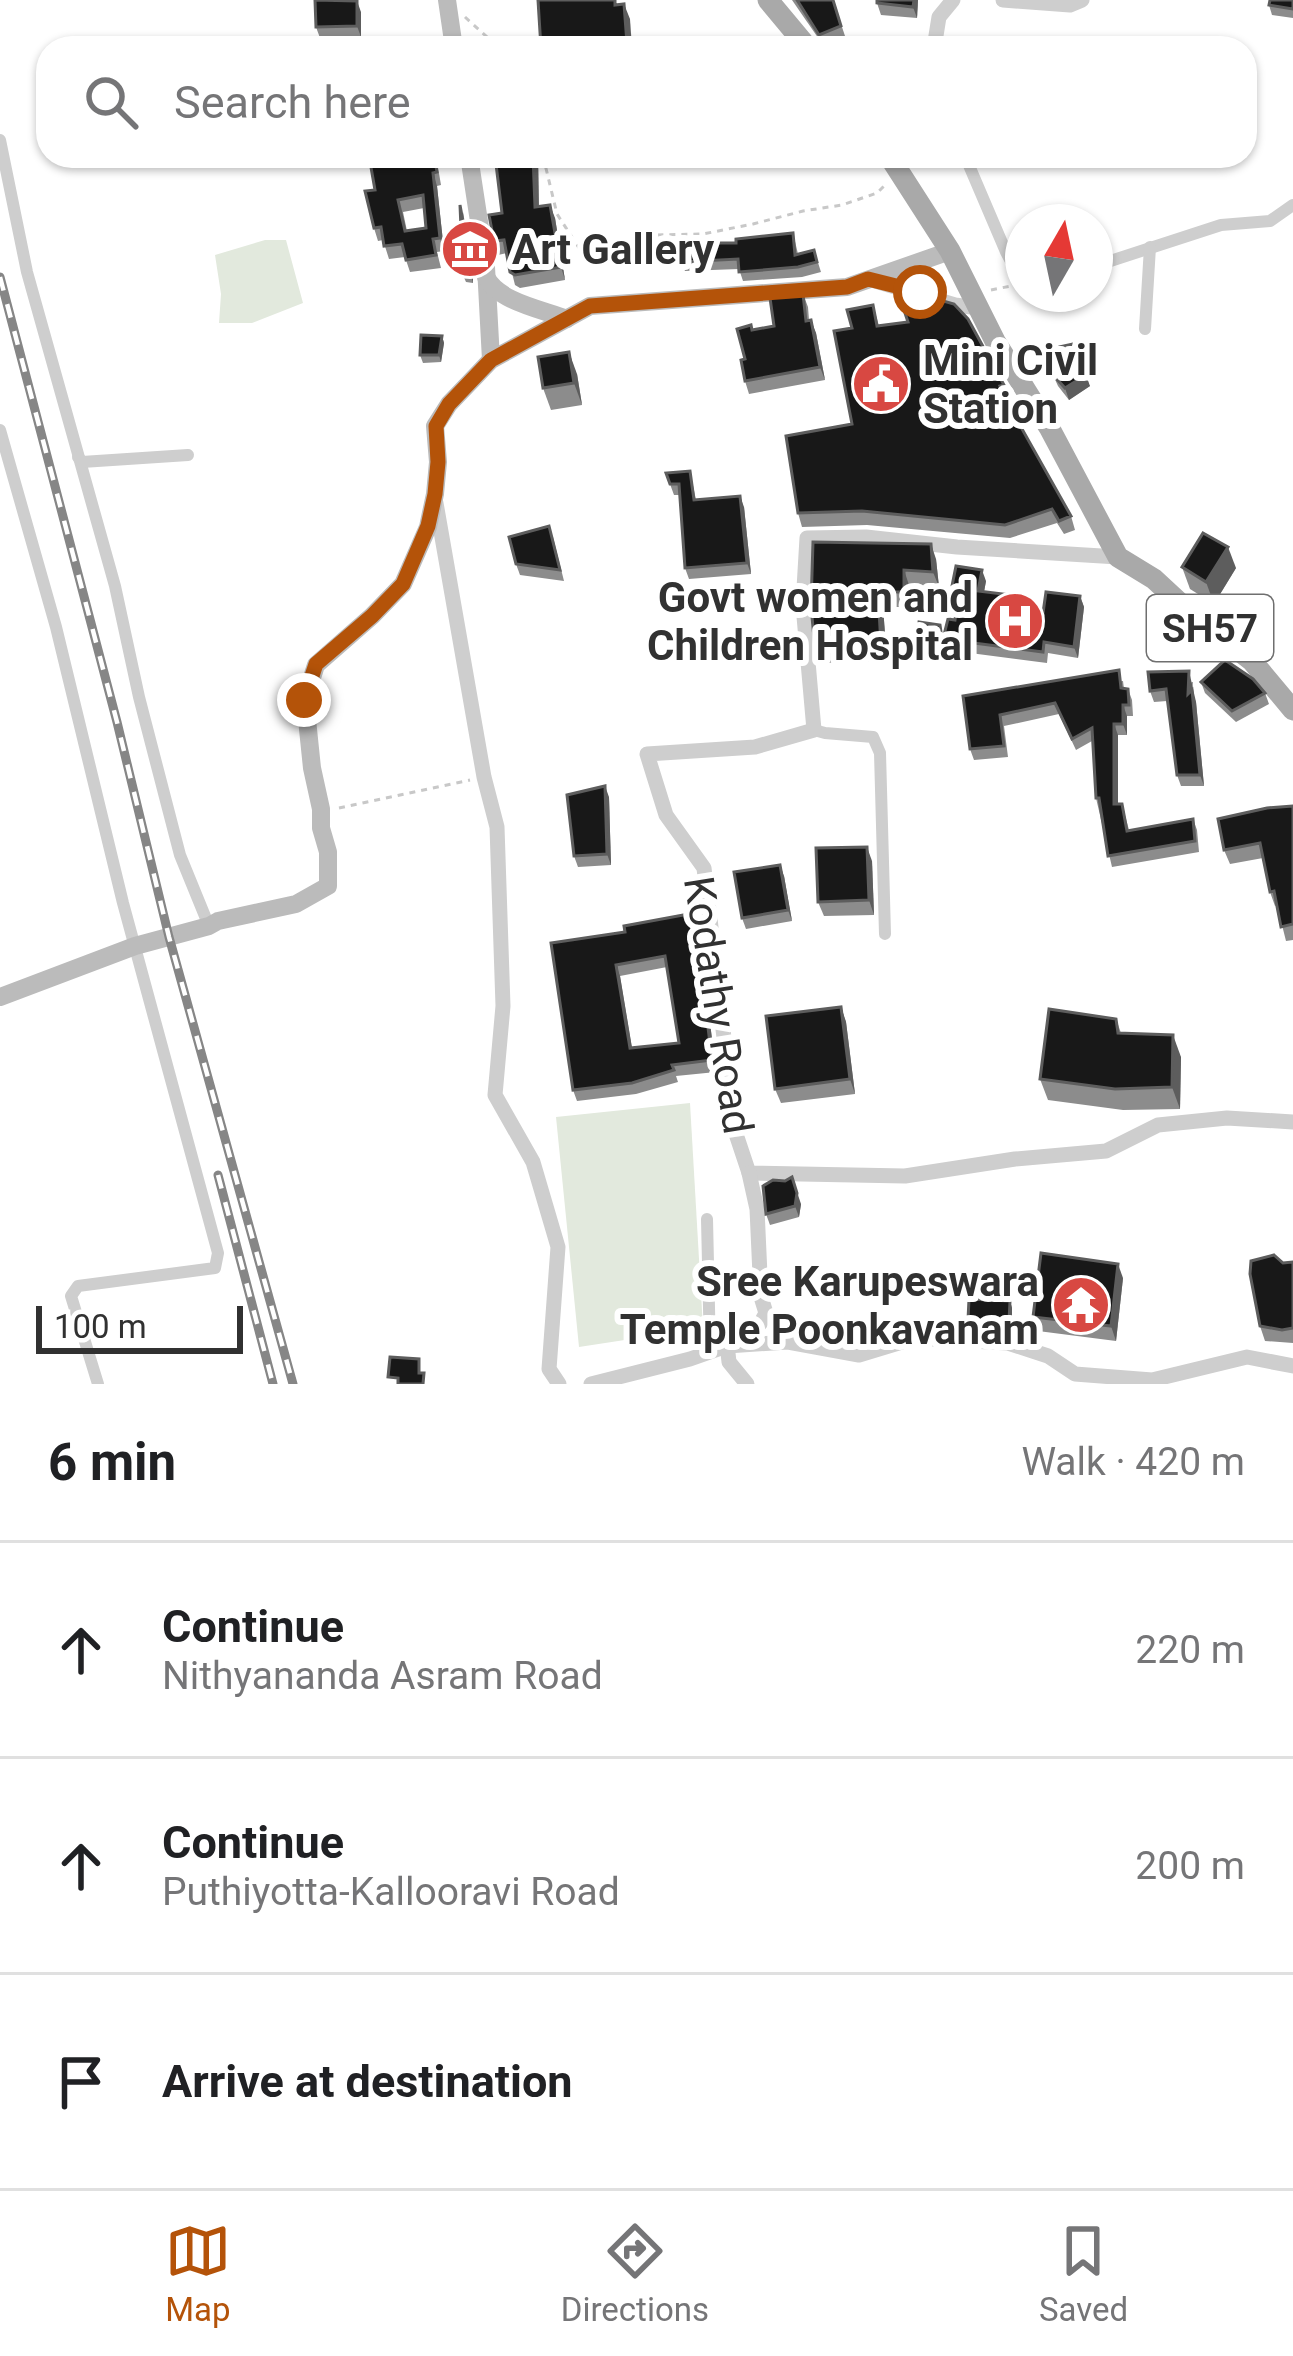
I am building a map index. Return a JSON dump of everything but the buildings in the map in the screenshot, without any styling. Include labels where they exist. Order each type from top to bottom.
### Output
[{"type":"main road","points":[[768,0],[798,36]]},
{"type":"main road","points":[[447,1],[452,36]]},
{"type":"main road","points":[[471,168],[486,278],[491,360]]},
{"type":"main road","name":"SH57","points":[[897,168],[950,251],[995,341],[1050,429],[1118,556],[1154,579],[1252,661],[1293,710]]},
{"type":"main road","points":[[0,997],[135,946],[296,904],[328,886],[328,852],[304,700],[316,664],[403,584],[428,526],[435,494],[436,426],[449,404],[491,360],[590,306],[847,287],[950,251]]},
{"type":"main road","points":[[486,278],[492,289],[509,298],[567,319]]},
{"type":"street","points":[[936,36],[939,17],[953,0]]},
{"type":"street","points":[[1003,0],[1070,5],[1082,0]]},
{"type":"street","points":[[0,140],[26,272],[115,586],[181,855],[209,926]]},
{"type":"street","points":[[970,168],[1005,247]]},
{"type":"street","points":[[1113,260],[1221,225],[1270,221],[1293,205]]},
{"type":"street","points":[[1145,329],[1150,247]]},
{"type":"street","points":[[868,279],[955,304],[976,301]]},
{"type":"street","points":[[0,430],[56,627],[218,1252],[215,1268],[78,1286],[71,1296],[98,1384]]},
{"type":"street","points":[[77,457],[82,462],[188,455]]},
{"type":"street","points":[[435,494],[484,777],[497,827],[503,1006],[495,1095],[533,1162],[558,1246],[549,1369],[559,1384]]},
{"type":"street","points":[[885,934],[880,753],[873,737],[814,730],[803,605],[807,538],[866,537],[1118,556]]},
{"type":"street","name":"Kodathy Road","points":[[814,730],[755,747],[647,754],[666,815],[704,868],[735,1131],[749,1173],[905,1176],[1106,1151],[1159,1125],[1227,1118],[1293,1122]]},
{"type":"street","points":[[746,1384],[729,1362],[726,1335],[760,1324],[766,1313],[760,1297],[757,1209],[749,1173]]},
{"type":"street","points":[[707,1220],[710,1352]]},
{"type":"street","points":[[591,1384],[727,1346],[788,1342],[860,1355],[916,1339],[1008,1343],[1048,1356],[1075,1374],[1152,1380],[1247,1358],[1293,1366]]},
{"type":"path","points":[[447,1],[488,36]]},
{"type":"path","points":[[546,168],[557,214],[579,248],[652,235],[704,234],[842,205],[877,193],[891,168]]},
{"type":"path","points":[[976,301],[1005,291]]},
{"type":"path","points":[[321,809],[350,808],[484,777]]},
{"type":"shaded area","points":[[265,240],[286,240],[303,303],[252,323],[219,323],[221,294],[215,255]]},
{"type":"shaded area","points":[[690,1103],[703,1328],[579,1347],[556,1117]]},
{"type":"railway","points":[[0,277],[169,937],[293,1384]]},
{"type":"railway","points":[[218,1175],[273,1384]]},
{"type":"place","name":"Art Gallery","points":[[470,249]]},
{"type":"place","name":"Mini Civil Station","points":[[881,384]]},
{"type":"place","name":"Govt women and Children Hospital","points":[[1015,621]]},
{"type":"place","name":"Sree Karupeswara Temple Poonkavanam","points":[[1081,1305]]},
{"type":"route","points":[[304,700],[316,664],[403,584],[428,526],[435,494],[436,426],[449,404],[491,360],[590,306],[847,287],[868,279],[920,292]]}]
